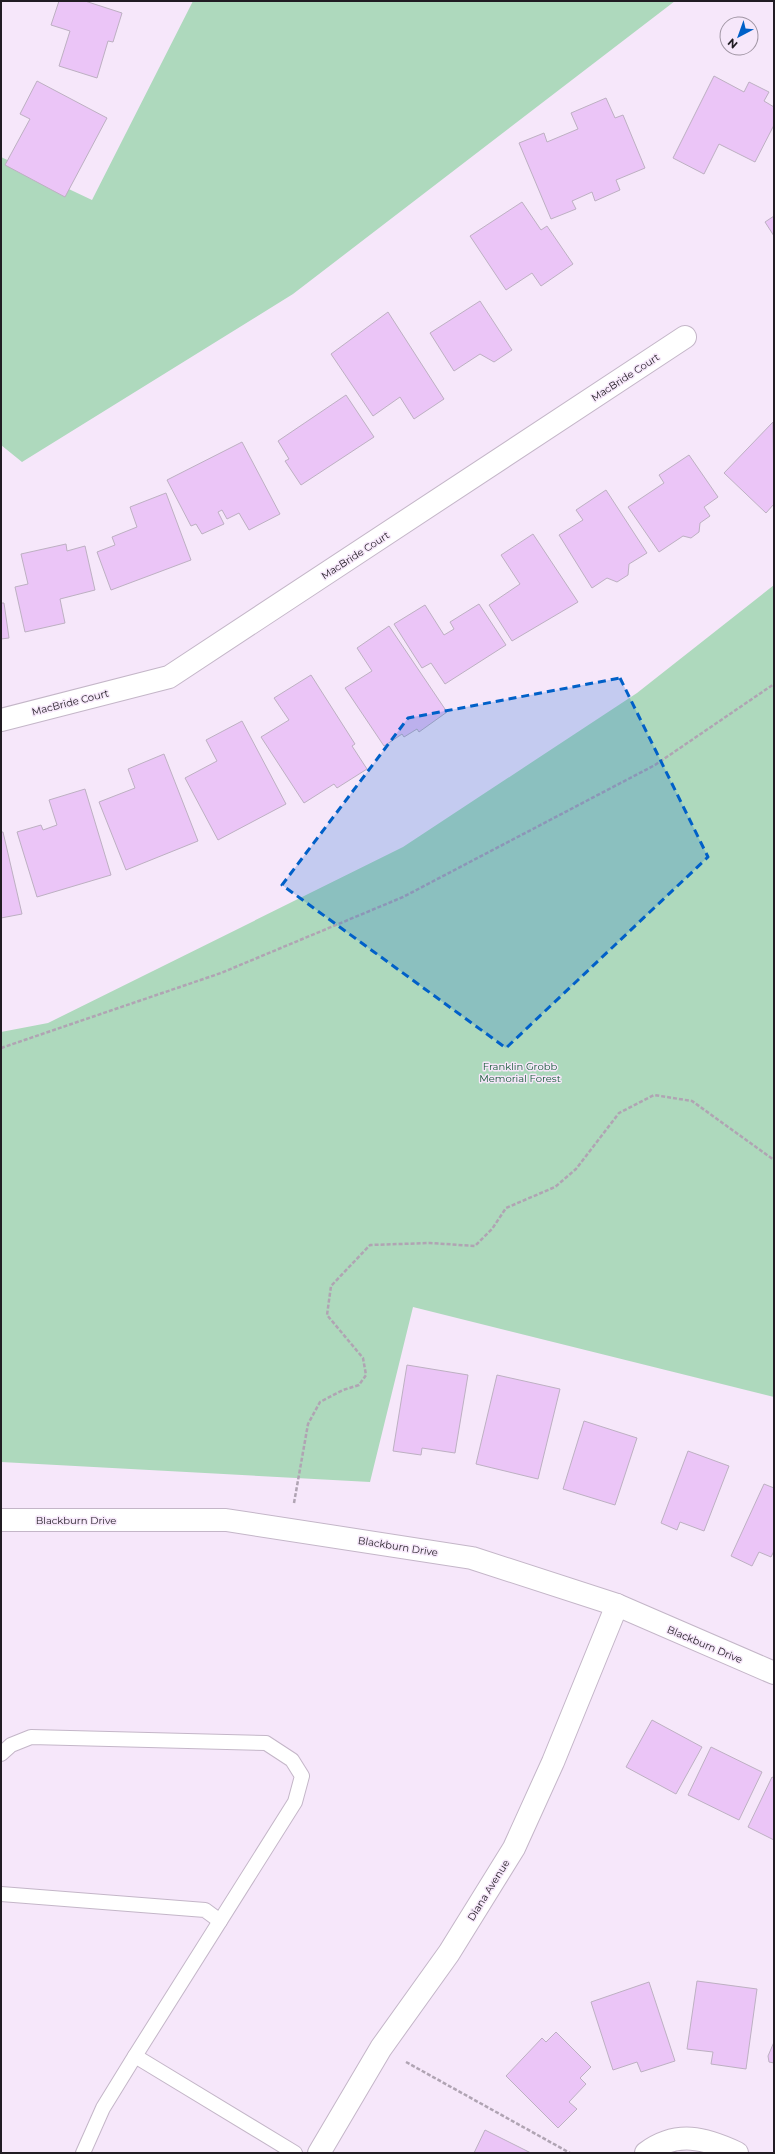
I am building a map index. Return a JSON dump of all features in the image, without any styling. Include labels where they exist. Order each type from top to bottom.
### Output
[{"type":"street","name":"MacBride Court","points":[[1,720],[169,677],[685,337]]},
{"type":"street","name":"Blackburn Drive","points":[[1,1520],[226,1520],[472,1558],[617,1605],[774,1673]]},
{"type":"street","name":"Diana Avenue","points":[[319,2153],[381,2048],[449,1953],[514,1848],[553,1762],[617,1605]]},
{"type":"street","points":[[646,2153],[664,2142],[693,2138],[711,2141],[737,2153]]},
{"type":"lane","points":[[1,1754],[11,1745],[31,1737],[266,1743],[292,1760],[302,1776],[295,1802],[103,2108],[83,2153]]},
{"type":"lane","points":[[1,1894],[205,1910],[220,1921]]},
{"type":"lane","points":[[135,2056],[295,2153]]},
{"type":"path","points":[[1,1048],[221,973],[403,897],[655,765],[774,684]]},
{"type":"path","points":[[290,1530],[308,1424],[320,1402],[343,1390],[359,1385],[366,1375],[363,1358],[327,1315],[331,1286],[370,1246],[430,1242],[475,1246],[492,1229],[506,1208],[555,1187],[576,1169],[619,1112],[654,1094],[692,1101],[774,1160]]},
{"type":"path","points":[[381,2048],[570,2153]]},
{"type":"highlighted area","points":[[620,678],[708,857],[506,1048],[282,885],[408,718]]},
{"type":"green space","points":[[193,1],[675,1],[293,294],[22,462],[1,445],[1,157],[92,200]]},
{"type":"green space","name":"Franklin Grobb Memorial Forest","points":[[774,585],[774,1397],[413,1307],[370,1482],[1,1462],[1,1032],[48,1023],[403,847],[637,693]]},
{"type":"building","points":[[59,1],[85,1],[122,13],[113,42],[108,41],[97,78],[59,66],[70,31],[51,25]]},
{"type":"building","points":[[714,76],[744,92],[749,82],[769,92],[764,101],[774,107],[774,125],[755,162],[719,144],[704,174],[673,158]]},
{"type":"building","points":[[37,81],[107,118],[65,197],[5,165],[30,119],[20,114]]},
{"type":"building","points":[[606,98],[615,118],[623,115],[645,168],[616,180],[620,190],[595,201],[592,192],[572,201],[576,209],[551,219],[519,143],[544,133],[547,142],[578,129],[571,113]]},
{"type":"building","points":[[522,202],[541,230],[547,226],[573,264],[541,286],[532,273],[506,290],[470,236]]},
{"type":"building","points":[[774,216],[774,236],[765,222]]},
{"type":"building","points":[[480,301],[512,350],[494,362],[480,354],[454,371],[430,333]]},
{"type":"building","points":[[388,312],[444,399],[414,419],[400,397],[373,416],[331,354]]},
{"type":"building","points":[[346,395],[374,437],[301,485],[285,461],[289,459],[278,441]]},
{"type":"building","points":[[773,422],[774,504],[766,513],[724,473]]},
{"type":"building","points":[[242,442],[280,514],[249,530],[239,513],[227,519],[222,510],[218,512],[224,524],[202,534],[196,524],[191,526],[167,480]]},
{"type":"building","points":[[689,455],[718,497],[704,507],[710,516],[700,523],[699,532],[691,538],[683,536],[659,552],[628,507],[664,483],[659,475]]},
{"type":"building","points":[[606,490],[647,553],[629,564],[628,575],[617,582],[607,578],[592,588],[559,535],[583,520],[576,510]]},
{"type":"building","points":[[166,493],[191,560],[111,590],[97,552],[115,545],[112,537],[137,527],[130,507]]},
{"type":"building","points":[[533,534],[578,602],[512,641],[489,605],[520,584],[501,555]]},
{"type":"building","points":[[66,544],[67,551],[85,546],[95,590],[60,599],[65,623],[25,632],[15,587],[28,584],[21,554]]},
{"type":"building","points":[[1,603],[4,603],[9,638],[1,639]]},
{"type":"building","points":[[479,604],[506,645],[445,684],[431,663],[422,668],[394,624],[425,605],[444,635],[454,629],[450,622]]},
{"type":"building","points":[[389,626],[447,712],[419,732],[417,729],[404,737],[402,734],[384,746],[345,688],[372,671],[357,648]]},
{"type":"building","points":[[311,675],[355,744],[352,746],[367,769],[337,788],[334,784],[304,803],[261,737],[289,720],[274,698]]},
{"type":"building","points":[[242,721],[286,804],[218,840],[185,778],[217,761],[206,740]]},
{"type":"building","points":[[164,754],[198,841],[126,870],[99,802],[135,788],[128,769]]},
{"type":"building","points":[[85,789],[111,875],[37,897],[17,832],[41,825],[43,830],[57,825],[49,800]]},
{"type":"building","points":[[1,832],[3,832],[22,914],[1,918]]},
{"type":"building","points":[[407,1365],[468,1375],[455,1453],[422,1448],[421,1455],[393,1451]]},
{"type":"building","points":[[497,1375],[560,1389],[538,1479],[476,1464]]},
{"type":"building","points":[[584,1421],[637,1438],[615,1505],[563,1489]]},
{"type":"building","points":[[688,1451],[729,1466],[704,1531],[680,1522],[677,1530],[661,1523]]},
{"type":"building","points":[[764,1484],[774,1488],[774,1551],[771,1557],[759,1552],[752,1566],[731,1556]]},
{"type":"building","points":[[652,1720],[702,1747],[676,1794],[626,1767]]},
{"type":"building","points":[[711,1747],[762,1772],[739,1820],[688,1795]]},
{"type":"building","points":[[772,1777],[774,1778],[774,1840],[748,1827]]},
{"type":"building","points":[[697,1981],[757,1989],[746,2069],[711,2064],[713,2052],[687,2049]]},
{"type":"building","points":[[649,1982],[675,2061],[641,2072],[637,2062],[613,2070],[591,2002]]},
{"type":"building","points":[[556,2032],[591,2067],[580,2078],[586,2084],[569,2102],[577,2109],[558,2128],[506,2076],[542,2038],[546,2042]]},
{"type":"building","points":[[774,2042],[774,2063],[769,2062],[768,2056]]},
{"type":"building","points":[[485,2130],[531,2153],[474,2153]]}]
